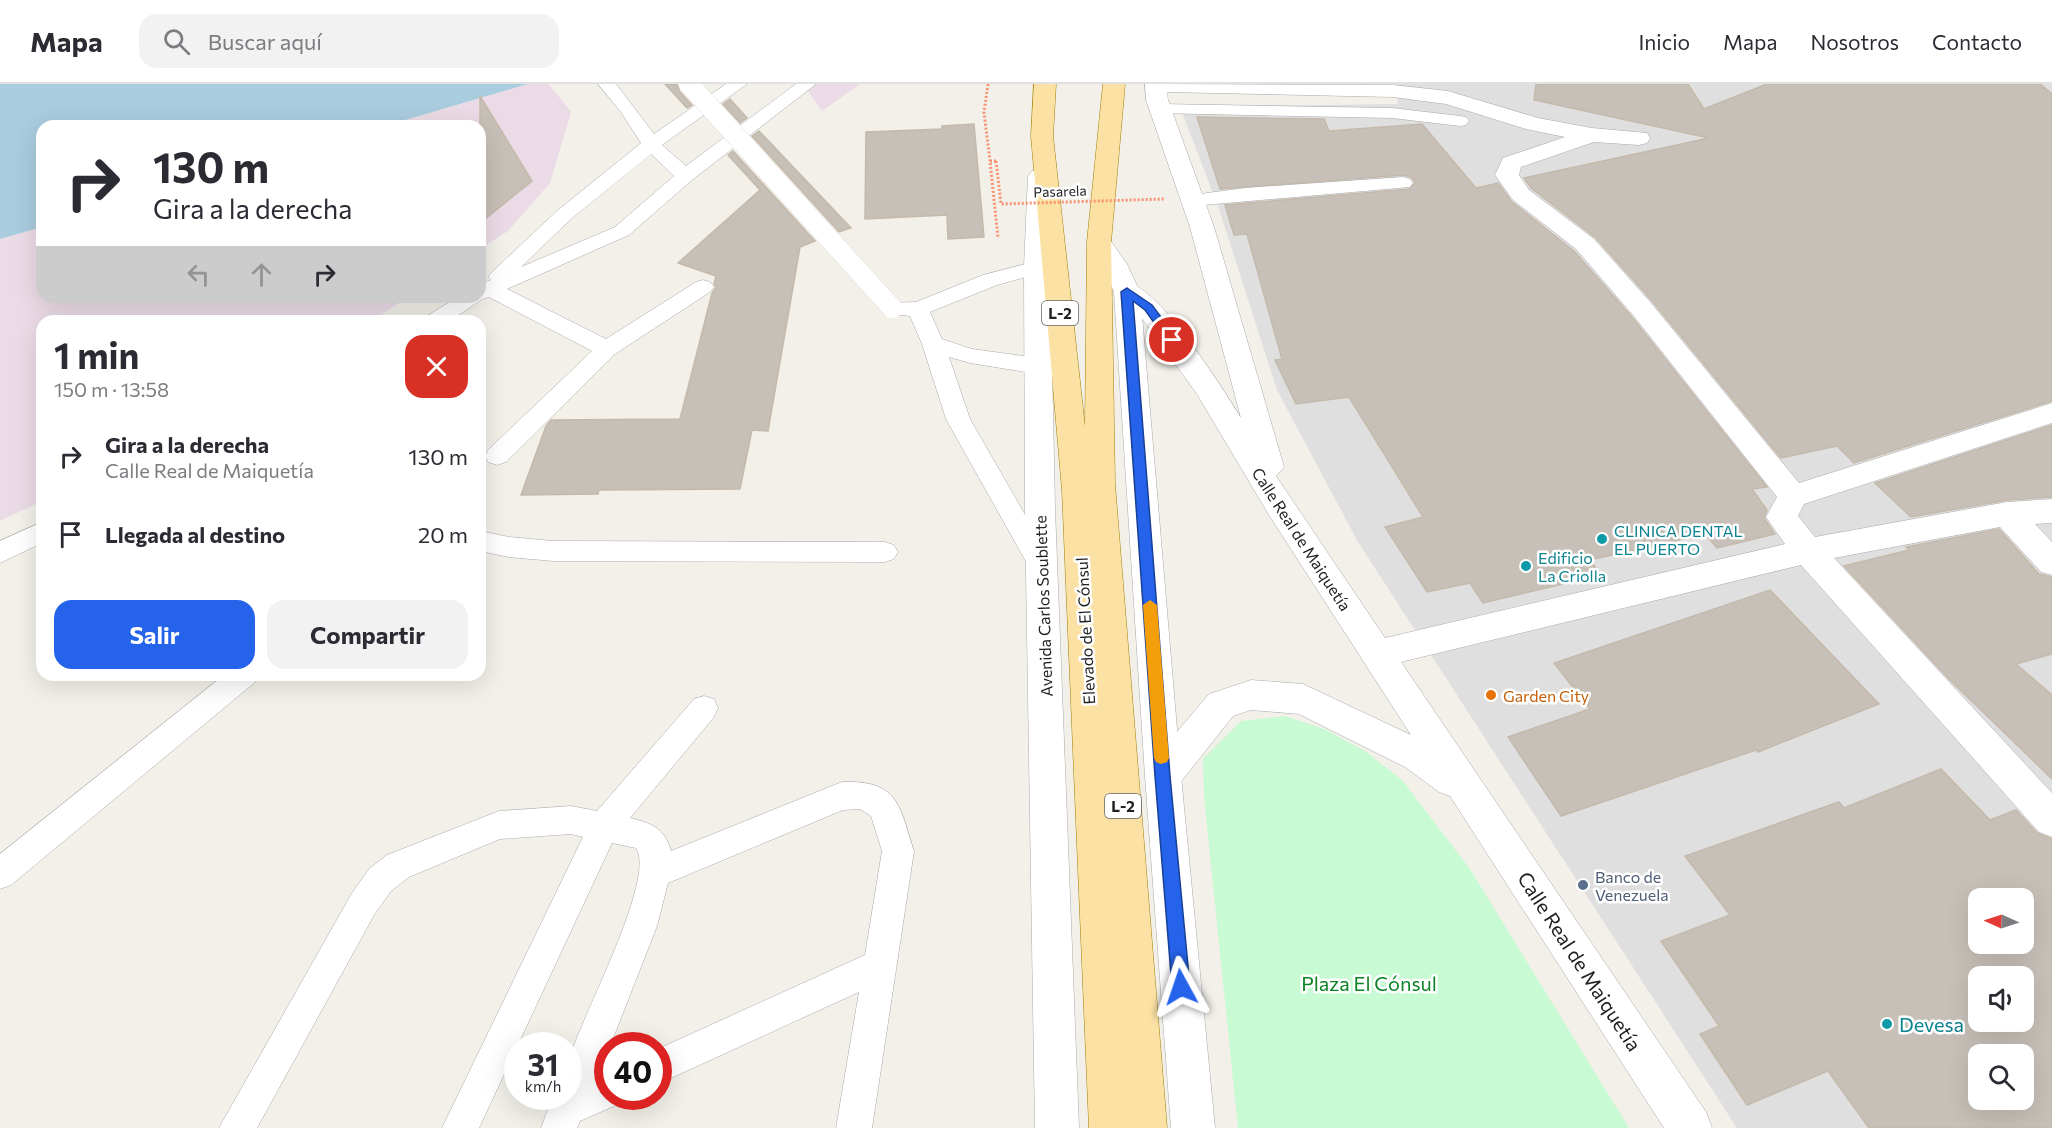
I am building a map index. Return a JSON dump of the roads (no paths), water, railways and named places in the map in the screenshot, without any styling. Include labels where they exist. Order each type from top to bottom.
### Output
[{"type":"main road","name":"Avenida Carlos Soublette","points":[[1042,136],[1045,84]]},
{"type":"main road","name":"L-2","points":[[1100,242],[1114,84]]},
{"type":"main road","name":"Elevado de El Cónsul","points":[[1042,136],[1077,490],[1111,1128]]},
{"type":"main road","name":"Elevado de El Cónsul","points":[[1100,242],[1100,484],[1145,1128]]},
{"type":"street","points":[[1280,507],[1202,228],[1158,92],[1393,91],[1448,98],[1534,124],[1592,135],[1639,138]]},
{"type":"street","points":[[1592,135],[1511,163],[1507,175],[1521,195],[1585,244],[1642,309],[1793,496]]},
{"type":"street","name":"Avenida Carlos Soublette","points":[[1042,136],[1036,267],[1057,1128]]},
{"type":"street","name":"L-2","points":[[1100,242],[1114,264],[1127,292],[1163,776],[1193,1128]]},
{"type":"street","name":"Calle Real de Maiquetía","points":[[1127,292],[1148,308],[1208,388],[1280,507],[1690,1128]]},
{"type":"street","points":[[2052,414],[1793,496],[1782,516],[1808,551],[2052,820]]},
{"type":"street","points":[[1376,654],[1808,551],[2007,514],[2052,511]]},
{"type":"street","points":[[2007,514],[2052,562]]},
{"type":"street","name":"Calle Real de Maiquetía","points":[[1163,776],[1221,705],[1251,695],[1303,699],[1418,756],[1470,794]]},
{"type":"lane","points":[[608,84],[651,144],[685,176]]},
{"type":"lane","points":[[689,84],[892,308],[918,309],[990,280],[1036,267]]},
{"type":"lane","points":[[486,290],[622,231],[685,176],[774,110],[794,87]]},
{"type":"lane","points":[[486,287],[564,215],[651,144],[746,89],[774,110]]},
{"type":"lane","points":[[1158,92],[1460,120]]},
{"type":"lane","points":[[1192,200],[1244,193],[1324,190],[1403,183]]},
{"type":"lane","points":[[497,456],[607,349],[703,287]]},
{"type":"lane","points":[[486,296],[607,349]]},
{"type":"lane","points":[[445,315],[464,303]]},
{"type":"lane","points":[[918,309],[933,344],[958,419],[1042,567]]},
{"type":"lane","points":[[933,344],[970,356],[1038,366]]},
{"type":"lane","points":[[0,553],[36,535]]},
{"type":"lane","points":[[486,542],[553,551],[885,552]]},
{"type":"lane","points":[[0,874],[237,681]]},
{"type":"lane","points":[[460,1128],[604,826],[704,708]]},
{"type":"lane","points":[[656,873],[842,796],[864,795],[884,807],[898,851],[854,1128]]},
{"type":"lane","points":[[237,1128],[363,904],[380,880],[398,866],[499,825],[571,820],[646,836],[655,849],[656,873],[641,926],[563,1118]]},
{"type":"lane","points":[[672,1061],[880,965]]},
{"type":"lane","points":[[563,1118],[594,1099]]},
{"type":"water","points":[[0,84],[528,84],[405,120],[36,120],[36,229],[0,239]]},
{"type":"place","name":"CLINICA DENTAL EL PUERTO","points":[[1602,539]]},
{"type":"place","name":"Edificio La Criolla","points":[[1526,566]]},
{"type":"place","name":"Garden City","points":[[1491,695]]},
{"type":"place","name":"Banco de Venezuela","points":[[1583,885]]},
{"type":"place","name":"Devesa","points":[[1887,1024]]},
{"type":"park label","name":"Plaza El Cónsul","points":[[1369,983]]}]
